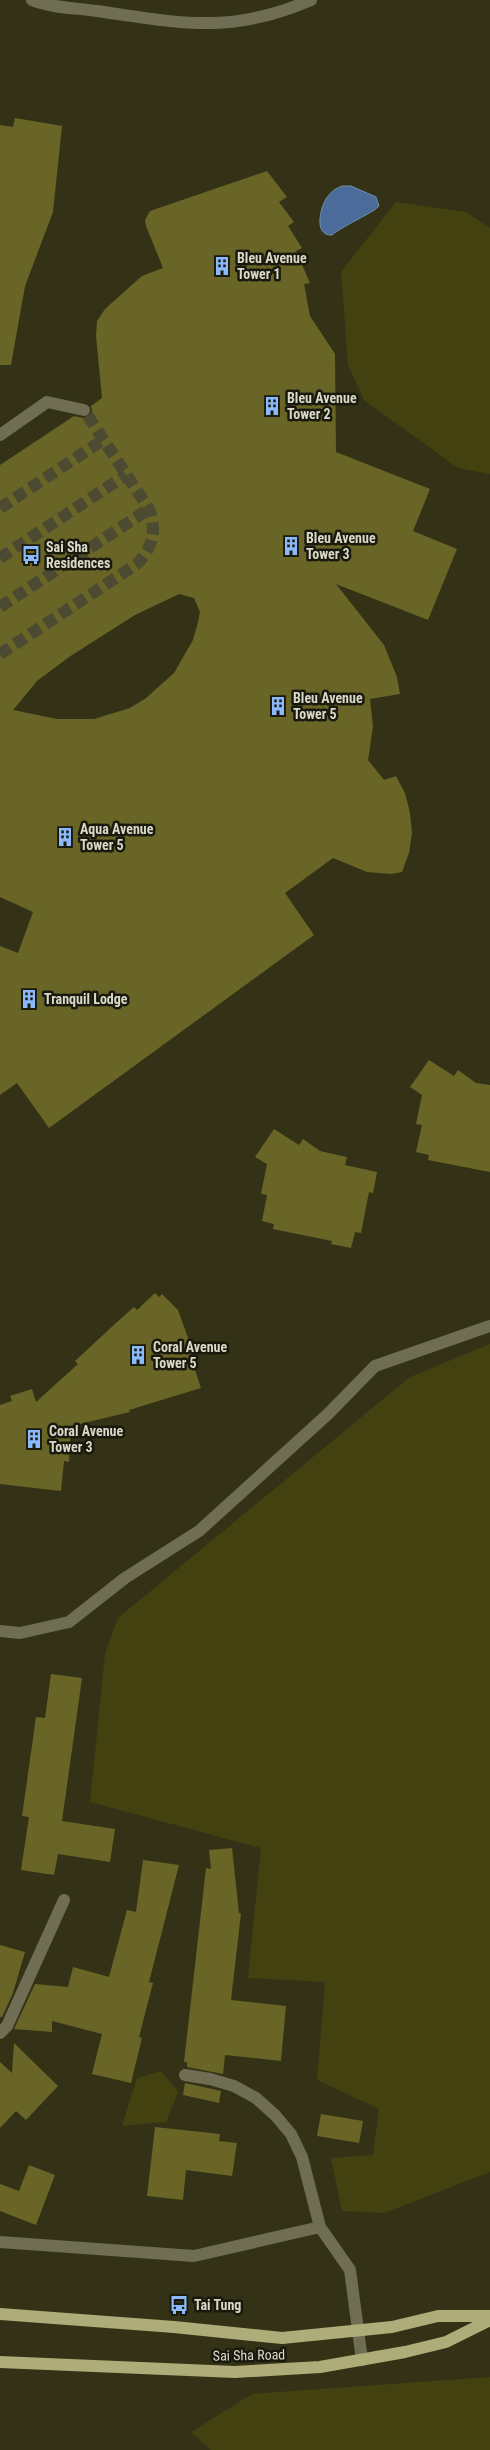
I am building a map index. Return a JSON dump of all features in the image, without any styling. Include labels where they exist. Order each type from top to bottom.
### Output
[{"type":"main road","name":"Sai Sha Road","points":[[0,2314],[174,2327],[282,2338],[359,2332],[392,2327],[438,2316],[490,2318]]},
{"type":"main road","name":"Sai Sha Road","points":[[0,2362],[235,2372],[320,2367],[446,2342],[490,2318]]},
{"type":"street","points":[[32,0],[190,25],[236,23],[281,13],[311,0]]},
{"type":"street","points":[[0,434],[47,402],[84,410]]},
{"type":"street","points":[[0,1631],[20,1633],[69,1622],[125,1578],[199,1532],[328,1414],[375,1366],[490,1326]]},
{"type":"street","points":[[0,2033],[7,2026],[64,1900]]},
{"type":"street","points":[[185,2076],[210,2078],[234,2086],[256,2098],[275,2115],[291,2134],[302,2157],[320,2227],[350,2270],[362,2360]]},
{"type":"street","points":[[0,2242],[194,2256],[320,2227]]},
{"type":"shaded area","points":[[396,202],[466,212],[490,228],[490,474],[458,468],[364,400],[348,365],[341,272]]},
{"type":"shaded area","points":[[490,1344],[490,2172],[384,2213],[342,2211],[331,2158],[373,2155],[379,2109],[317,2080],[325,1982],[248,1978],[261,1848],[90,1802],[105,1654],[118,1618],[410,1377]]},
{"type":"shaded area","points":[[161,2071],[178,2092],[166,2122],[122,2126],[137,2078]]},
{"type":"shaded area","points":[[490,2377],[490,2450],[211,2450],[191,2432],[252,2394]]},
{"type":"water","points":[[342,186],[351,186],[376,197],[379,206],[332,235],[326,234],[320,225],[323,205],[335,189]]},
{"type":"building","points":[[15,118],[62,126],[53,212],[25,286],[11,365],[0,365],[0,125],[13,127]]},
{"type":"building","points":[[267,171],[287,197],[279,202],[294,222],[288,226],[302,248],[296,251],[310,283],[304,284],[310,316],[335,354],[336,452],[430,489],[413,531],[457,549],[428,620],[336,584],[384,645],[397,677],[400,694],[370,699],[373,727],[368,760],[384,780],[396,776],[405,793],[412,833],[409,853],[402,872],[391,874],[367,872],[333,858],[285,893],[314,935],[49,1128],[17,1083],[0,1095],[0,946],[18,953],[33,912],[0,897],[0,465],[74,416],[83,418],[90,416],[91,406],[102,398],[96,336],[97,321],[105,309],[142,276],[163,268],[146,226],[145,220],[150,211]],"holes":[[[179,594],[194,598],[200,612],[198,622],[193,640],[174,673],[146,698],[130,708],[94,719],[57,719],[13,710],[37,681],[69,657],[135,615]]]},
{"type":"building","points":[[429,1060],[454,1076],[458,1070],[476,1083],[490,1085],[490,1172],[428,1160],[429,1155],[416,1152],[422,1125],[416,1124],[422,1095],[410,1087]]},
{"type":"building","points":[[274,1129],[299,1145],[303,1139],[320,1151],[347,1157],[345,1165],[377,1172],[373,1193],[369,1192],[361,1233],[355,1232],[351,1248],[331,1244],[332,1241],[273,1229],[274,1224],[262,1221],[267,1195],[261,1194],[267,1164],[255,1157]]},
{"type":"building","points":[[155,1293],[159,1297],[162,1294],[178,1310],[196,1360],[192,1361],[201,1388],[129,1410],[130,1412],[71,1426],[69,1462],[64,1461],[61,1491],[0,1484],[0,1405],[12,1401],[10,1396],[32,1389],[36,1402],[78,1364],[75,1361],[117,1322],[134,1307],[137,1310]]},
{"type":"building","points":[[51,1674],[82,1678],[62,1821],[115,1829],[110,1862],[58,1854],[54,1875],[21,1870],[29,1817],[22,1816],[36,1717],[45,1718]]},
{"type":"building","points":[[232,1848],[239,1913],[241,1913],[231,2000],[286,2006],[281,2061],[225,2055],[223,2074],[187,2067],[187,2062],[184,2062],[206,1868],[211,1869],[209,1850]]},
{"type":"building","points":[[143,1860],[179,1865],[149,1982],[153,1983],[139,2037],[142,2038],[131,2083],[92,2074],[102,2034],[52,2021],[52,2032],[14,2029],[35,1984],[68,1987],[73,1967],[109,1977],[127,1910],[136,1912]]},
{"type":"building","points":[[0,1945],[25,1952],[13,1993],[2,2017],[0,2017]]},
{"type":"building","points":[[14,2043],[58,2086],[26,2120],[16,2111],[0,2128],[0,2062],[12,2073]]},
{"type":"building","points":[[185,2083],[221,2091],[219,2103],[183,2095]]},
{"type":"building","points":[[321,2114],[363,2121],[359,2143],[317,2136]]},
{"type":"building","points":[[155,2127],[220,2134],[219,2141],[237,2143],[232,2176],[186,2170],[183,2200],[147,2196]]},
{"type":"building","points":[[29,2165],[55,2175],[36,2225],[0,2211],[0,2184],[19,2191]]},
{"type":"tunnel","points":[[0,654],[137,564],[150,545],[153,524],[149,509],[84,410]]},
{"type":"tunnel","points":[[0,508],[103,440]]},
{"type":"tunnel","points":[[0,558],[126,475]]},
{"type":"tunnel","points":[[0,607],[149,509]]},
{"type":"place","name":"Bleu Avenue Tower 1","points":[[222,266]]},
{"type":"place","name":"Bleu Avenue Tower 2","points":[[272,406]]},
{"type":"place","name":"Bleu Avenue Tower 3","points":[[291,546]]},
{"type":"place","name":"Sai Sha Residences","points":[[31,555]]},
{"type":"place","name":"Bleu Avenue Tower 5","points":[[278,706]]},
{"type":"place","name":"Aqua Avenue Tower 5","points":[[65,837]]},
{"type":"place","name":"Tranquil Lodge","points":[[29,999]]},
{"type":"place","name":"Coral Avenue Tower 5","points":[[138,1355]]},
{"type":"place","name":"Coral Avenue Tower 3","points":[[34,1439]]},
{"type":"place","name":"Tai Tung","points":[[179,2305]]}]
